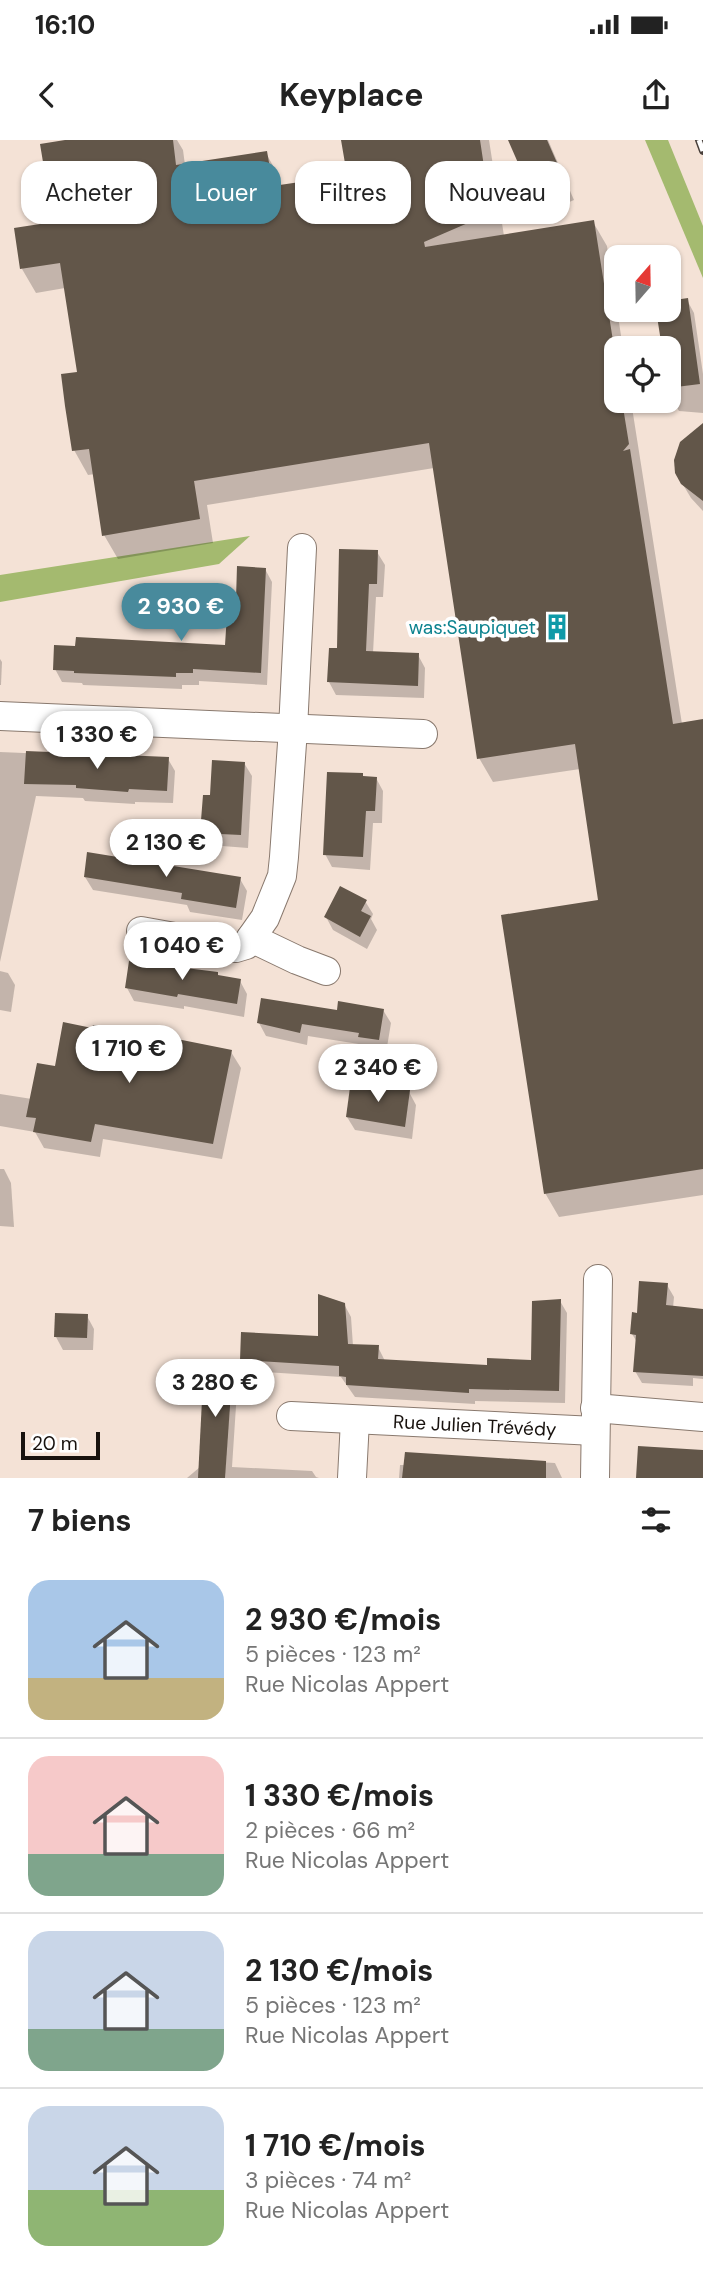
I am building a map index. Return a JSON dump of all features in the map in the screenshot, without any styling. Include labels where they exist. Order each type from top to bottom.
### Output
[{"type":"street","points":[[141,931],[236,948],[246,945],[265,918],[282,876],[302,548]]},
{"type":"street","points":[[0,716],[423,734]]},
{"type":"street","points":[[251,938],[297,961],[326,971]]},
{"type":"street","points":[[595,1478],[597,1279]]},
{"type":"street","name":"Rue Julien Trévédy","points":[[291,1416],[355,1420],[703,1417]]},
{"type":"street","points":[[352,1478],[355,1420]]},
{"type":"green space","points":[[645,140],[668,140],[703,226],[703,278]]},
{"type":"green space","points":[[250,536],[219,564],[0,602],[0,575]]},
{"type":"building","name":"was:Saupiquet","points":[[65,140],[173,140],[176,161],[171,161],[171,224],[281,224],[281,185],[295,183],[295,224],[411,224],[411,161],[345,161],[341,140],[480,140],[483,161],[425,161],[425,224],[466,224],[424,242],[425,247],[594,220],[604,284],[604,322],[610,322],[612,336],[604,336],[604,413],[624,413],[629,444],[623,451],[630,449],[673,724],[703,719],[703,1169],[544,1194],[501,915],[598,900],[575,744],[477,759],[429,443],[194,481],[200,519],[102,536],[89,449],[72,451],[65,406],[61,374],[77,372],[60,263],[20,269],[14,228],[40,224],[157,224],[157,161],[43,161],[40,144]]},
{"type":"building","points":[[508,140],[547,140],[556,161],[517,161]]},
{"type":"building","name":"was:Saupiquet","points":[[267,151],[269,161],[202,161]]},
{"type":"building","points":[[688,298],[700,384],[681,386],[681,336],[660,336],[658,322],[681,322],[681,299]]},
{"type":"building","points":[[703,423],[703,501],[681,484],[675,473],[674,460],[680,442]]},
{"type":"building","points":[[339,549],[378,550],[377,584],[369,584],[366,651],[419,653],[418,686],[327,682],[329,648],[337,648]]},
{"type":"building","points":[[237,566],[266,568],[261,673],[193,669],[193,673],[176,673],[176,677],[53,670],[54,645],[75,646],[76,637],[225,645],[228,599],[236,599]]},
{"type":"building","points":[[26,751],[169,757],[167,791],[129,789],[128,792],[76,788],[76,785],[24,784]]},
{"type":"building","points":[[212,760],[245,762],[241,835],[200,833],[203,795],[210,795]]},
{"type":"building","points":[[327,772],[363,773],[363,776],[377,777],[375,811],[366,811],[363,857],[323,855]]},
{"type":"building","points":[[87,852],[241,877],[236,908],[181,899],[182,893],[84,877]]},
{"type":"building","points":[[340,886],[367,900],[361,911],[371,916],[360,937],[324,917]]},
{"type":"building","points":[[129,961],[218,972],[218,975],[241,979],[237,1004],[125,988]]},
{"type":"building","points":[[261,998],[337,1010],[338,1001],[384,1009],[379,1040],[358,1037],[359,1033],[302,1024],[300,1033],[257,1023]]},
{"type":"building","points":[[63,1022],[167,1037],[232,1050],[213,1144],[95,1124],[91,1142],[33,1132],[36,1118],[26,1117],[37,1063],[55,1066]]},
{"type":"building","points":[[351,1080],[410,1090],[405,1127],[346,1117]]},
{"type":"building","points":[[639,1281],[668,1283],[666,1305],[703,1309],[703,1376],[633,1372],[636,1335],[630,1334],[632,1312],[637,1313]]},
{"type":"building","points":[[318,1294],[345,1303],[348,1344],[379,1345],[378,1359],[487,1365],[487,1358],[531,1360],[532,1301],[561,1299],[559,1391],[469,1389],[469,1393],[346,1385],[346,1377],[339,1376],[339,1366],[240,1360],[241,1332],[318,1336]]},
{"type":"building","points":[[55,1313],[88,1314],[87,1338],[54,1337]]},
{"type":"building","points":[[204,1361],[233,1363],[225,1478],[198,1478]]},
{"type":"building","points":[[638,1446],[703,1450],[703,1478],[636,1478]]},
{"type":"building","points":[[405,1452],[546,1461],[546,1478],[402,1478]]},
{"type":"railway","points":[[699,140],[703,151]]},
{"type":"place","name":"was:Saupiquet","points":[[557,627]]}]
